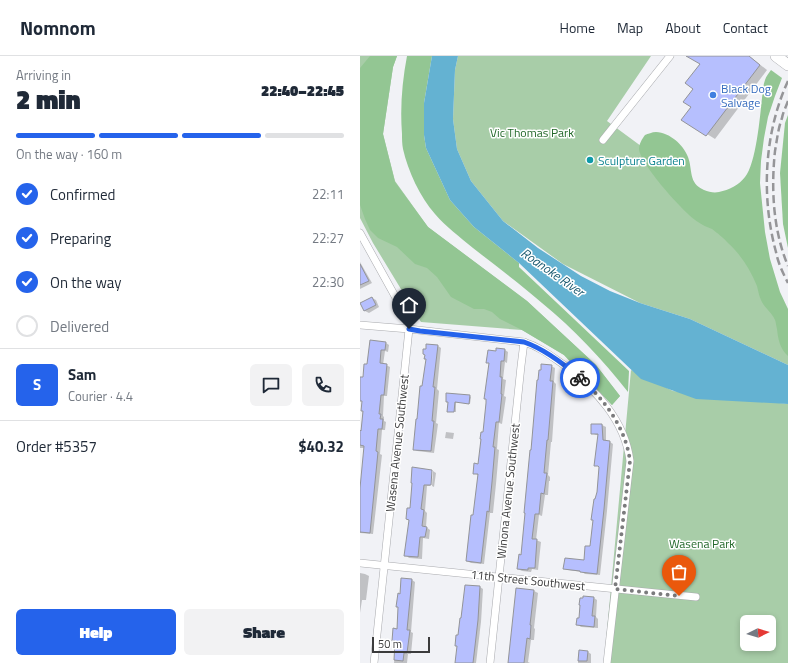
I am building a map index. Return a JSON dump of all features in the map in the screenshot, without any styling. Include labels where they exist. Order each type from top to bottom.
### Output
[{"type":"street","points":[[603,140],[670,56]]},
{"type":"street","name":"Wasena Avenue Southwest","points":[[360,234],[406,316],[409,329],[374,663]]},
{"type":"street","points":[[360,325],[524,342],[535,346],[577,375],[598,396],[609,410],[622,430],[630,461],[607,663]]},
{"type":"street","name":"Winona Avenue Southwest","points":[[490,663],[524,342]]},
{"type":"street","name":"11th Street Southwest","points":[[360,563],[696,597]]},
{"type":"green space","points":[[360,56],[397,56],[393,67],[383,134],[395,181],[428,227],[527,301],[596,365],[620,396],[612,405],[564,355],[522,330],[421,322],[373,243],[360,218]]},
{"type":"green space","points":[[370,56],[397,56],[393,67],[383,134],[395,182],[428,227],[527,301],[596,365],[620,396],[612,405],[564,355],[500,319],[492,312],[484,309],[474,309],[451,297],[437,277],[427,268],[415,264],[397,247],[378,238],[370,230],[360,205],[360,68]]},
{"type":"green space","points":[[407,56],[432,56],[424,103],[424,135],[426,148],[450,200],[474,227],[519,263],[519,267],[629,371],[628,392],[598,356],[565,323],[448,228],[424,200],[411,175],[402,145],[402,95]]},
{"type":"green space","name":"Vic Thomas Park","points":[[458,56],[651,56],[607,121],[740,219],[788,330],[788,365],[690,319],[640,303],[563,264],[503,221],[471,181],[457,149],[453,119],[455,70]]},
{"type":"green space","points":[[771,70],[782,78],[768,117],[761,161],[760,183],[765,232],[770,259],[780,292],[788,309],[788,356],[780,344],[774,317],[762,303],[757,286],[741,257],[722,237],[712,229],[691,217],[673,199],[654,176],[641,156],[639,149],[645,135],[656,132],[666,134],[675,140],[686,152],[695,184],[706,191],[712,192],[723,191],[734,187],[745,177],[752,162],[757,140],[764,84],[766,77]]},
{"type":"green space","points":[[788,115],[788,248],[783,224],[780,173],[785,123]]},
{"type":"green space","name":"Wasena Park","points":[[631,370],[673,391],[788,404],[788,663],[604,663]]},
{"type":"water","name":"Roanoke River","points":[[432,56],[458,56],[455,70],[453,119],[457,149],[471,181],[503,221],[538,248],[581,276],[610,291],[640,303],[690,319],[788,365],[788,404],[696,399],[641,379],[519,263],[474,227],[450,200],[426,148],[424,135],[424,103]]},
{"type":"building","name":"Black Dog Salvage","points":[[686,56],[749,56],[760,65],[706,136],[681,120],[691,107],[683,102],[693,89],[685,83],[700,64]]},
{"type":"building","points":[[360,264],[369,281],[360,285]]},
{"type":"building","points":[[372,297],[376,305],[364,311],[360,303]]},
{"type":"building","points":[[370,340],[386,342],[385,350],[381,350],[380,363],[387,364],[384,395],[381,395],[379,414],[381,414],[380,419],[383,419],[382,429],[378,429],[376,451],[378,452],[370,533],[360,532],[360,488],[364,446],[360,445],[360,430],[361,431],[363,411],[361,411],[362,401],[360,401],[360,377],[363,377],[364,364],[367,364]]},
{"type":"building","points":[[426,344],[438,345],[433,387],[435,387],[432,421],[434,421],[431,451],[413,450],[420,386],[422,386],[426,359],[424,359],[425,355],[423,354],[423,349],[426,349]]},
{"type":"building","points":[[496,348],[505,349],[504,361],[501,361],[500,377],[502,377],[502,394],[499,422],[496,422],[489,512],[487,511],[481,563],[466,561],[471,515],[473,515],[478,474],[473,474],[474,463],[478,464],[480,439],[481,432],[483,432],[486,403],[486,399],[484,399],[489,363],[486,363],[488,350],[496,351]]},
{"type":"building","points":[[541,364],[552,365],[550,381],[553,381],[544,473],[547,473],[544,494],[541,493],[539,514],[535,514],[532,539],[537,539],[535,568],[528,568],[528,570],[517,569],[519,554],[521,555],[537,380],[539,370],[541,370]]},
{"type":"building","points":[[446,393],[470,395],[469,404],[455,402],[454,412],[447,412],[448,402],[446,402]]},
{"type":"building","points":[[591,424],[602,424],[603,440],[610,441],[597,574],[563,569],[565,558],[584,560],[585,546],[590,546],[593,520],[591,520],[594,499],[597,492],[599,467],[594,466],[598,434],[591,434]]},
{"type":"building","points":[[412,467],[432,470],[431,485],[424,485],[421,509],[424,510],[422,526],[427,527],[425,537],[420,537],[418,557],[404,556],[409,520],[406,519],[407,508],[410,508]]},
{"type":"building","points":[[401,578],[412,579],[407,630],[410,630],[407,653],[404,653],[403,661],[394,660],[395,641],[392,641],[393,628],[397,629],[398,607],[396,607],[398,593],[400,594]]},
{"type":"building","points":[[465,585],[480,586],[473,663],[455,663],[457,646],[455,646],[456,635],[458,635]]},
{"type":"building","points":[[516,588],[534,590],[530,639],[527,638],[524,663],[508,663]]},
{"type":"building","points":[[583,596],[594,597],[592,616],[595,616],[594,627],[576,625],[577,618],[579,618],[580,598],[583,598]]},
{"type":"building","points":[[579,650],[588,651],[587,661],[578,661]]},
{"type":"railway","points":[[788,81],[774,122],[767,165],[768,209],[771,231],[778,260],[788,283]]},
{"type":"railway","points":[[788,101],[778,134],[773,180],[776,224],[788,266]]},
{"type":"way so far","points":[[580,378],[598,396],[609,410],[622,430],[629,452],[630,461],[615,589],[679,596]]},
{"type":"place","name":"Black Dog Salvage","points":[[713,95]]},
{"type":"place","name":"Sculpture Garden","points":[[590,160]]},
{"type":"route","points":[[409,329],[524,342],[543,350],[580,378]]}]
